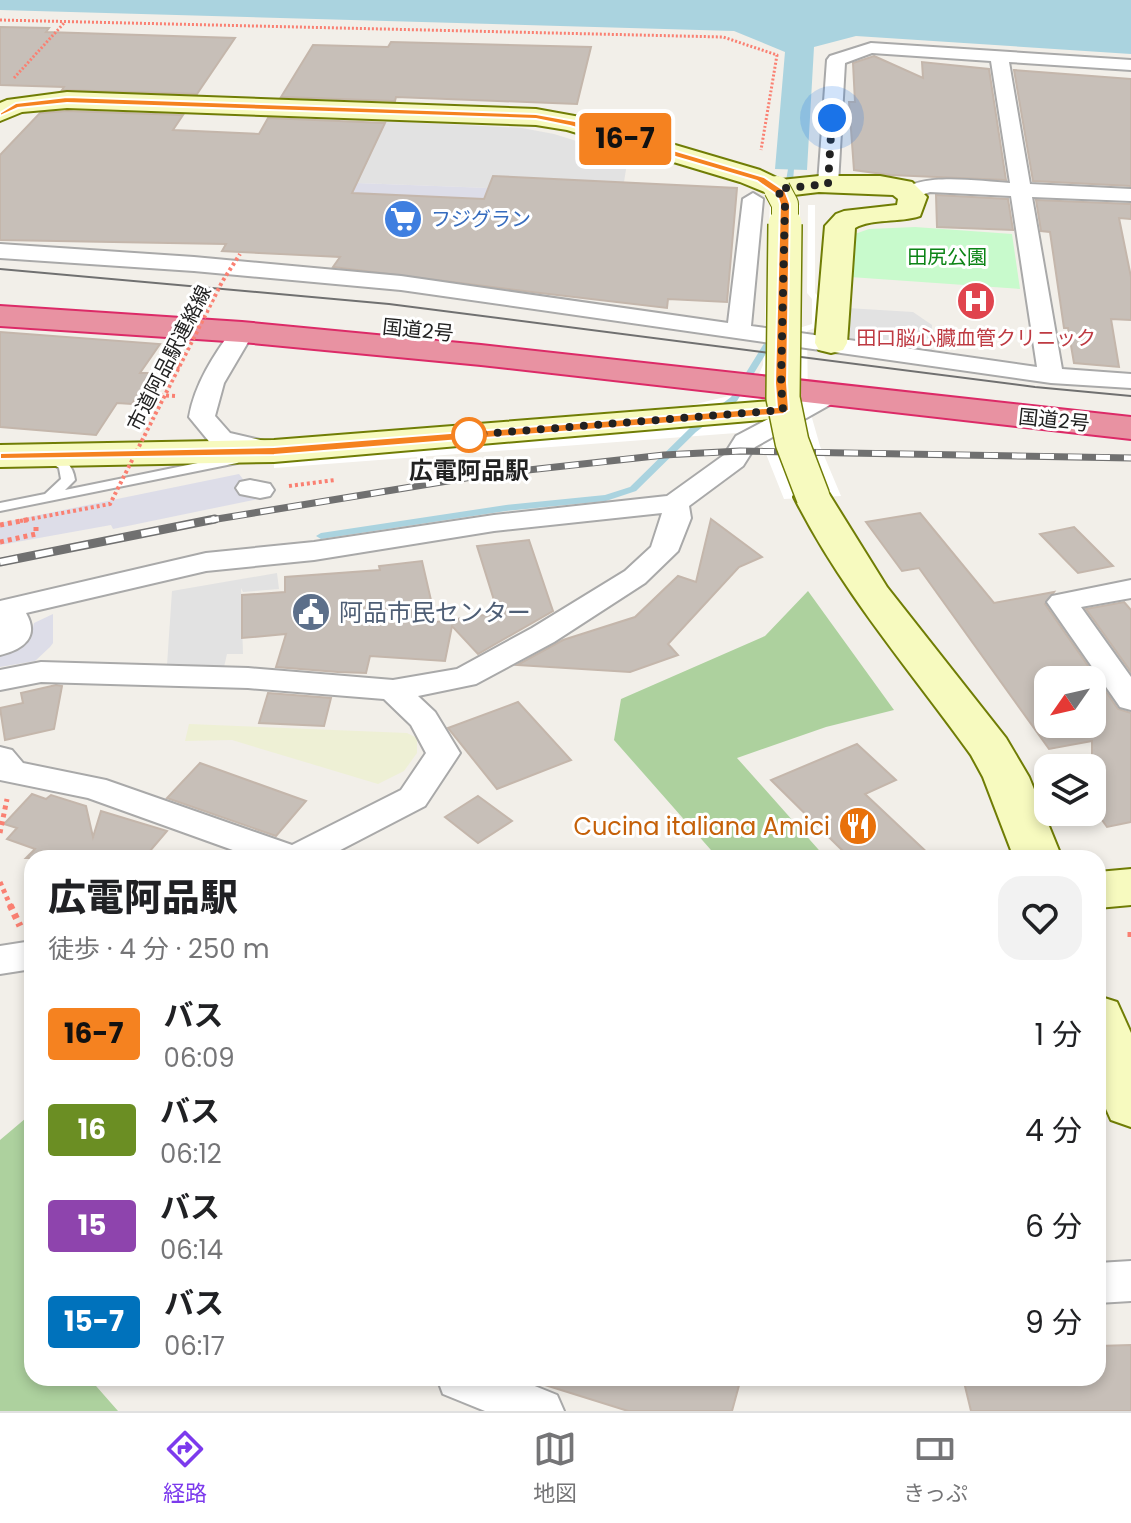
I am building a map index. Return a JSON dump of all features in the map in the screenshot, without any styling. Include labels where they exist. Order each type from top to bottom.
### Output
[{"type":"highway","name":"国道2号","points":[[0,293],[255,312],[491,338],[741,375],[833,393]]},
{"type":"highway","name":"国道2号","points":[[0,316],[242,332],[833,393],[1131,428]]},
{"type":"street","points":[[739,331],[785,187],[836,60],[871,48],[1131,65]]},
{"type":"street","points":[[999,56],[1051,376]]},
{"type":"street","points":[[5,106],[67,100],[536,117],[571,123],[785,187],[892,185],[910,193],[927,186],[1131,195]]},
{"type":"street","points":[[785,187],[781,383],[783,410],[792,448],[825,524],[855,570],[990,749],[1010,787],[1035,850]]},
{"type":"street","points":[[831,343],[840,226],[850,218],[890,216],[910,210],[913,205],[910,193]]},
{"type":"street","points":[[0,251],[194,264],[401,283],[1051,376],[1131,381]]},
{"type":"street","points":[[242,332],[212,379],[204,398],[202,417],[221,439],[274,451]]},
{"type":"street","points":[[4,609],[206,562],[314,551],[494,523],[675,503],[734,460],[745,442],[833,393]]},
{"type":"street","points":[[0,456],[274,451],[783,410]]},
{"type":"street","points":[[0,680],[41,672],[248,678],[393,690],[465,677],[543,635],[635,577],[664,551],[677,518],[675,503]]},
{"type":"street","points":[[1131,589],[1062,602],[1131,700]]},
{"type":"street","points":[[0,646],[13,640],[20,626],[4,609]]},
{"type":"street","points":[[310,850],[413,798],[443,753],[424,719],[393,690]]},
{"type":"street","points":[[0,758],[12,772],[94,788],[271,850]]},
{"type":"street","points":[[1106,889],[1131,887]]},
{"type":"street","points":[[1106,1038],[1131,1104]]},
{"type":"street","points":[[1106,1283],[1131,1281]]},
{"type":"street","points":[[479,1386],[540,1411]]},
{"type":"lane","points":[[0,507],[274,451]]},
{"type":"lane","points":[[45,499],[60,490],[68,480],[68,470],[50,457]]},
{"type":"path","points":[[0,20],[723,37],[777,55],[760,160],[785,187]]},
{"type":"path","points":[[15,78],[65,22]]},
{"type":"path","name":"市道阿品駅連絡線","points":[[0,525],[110,504],[222,282],[240,254]]},
{"type":"path","points":[[180,367],[158,366],[142,394],[182,397]]},
{"type":"path","points":[[0,542],[36,534],[37,514]]},
{"type":"path","points":[[0,882],[18,949]]},
{"type":"path","points":[[1131,932],[1131,939]]},
{"type":"green space","name":"田尻公園","points":[[915,227],[1012,234],[1020,289],[850,277],[852,235],[869,229]]},
{"type":"green space","points":[[808,591],[894,710],[826,727],[737,758],[819,850],[711,850],[614,740],[621,699],[765,636]]},
{"type":"green space","points":[[189,724],[407,733],[417,738],[417,753],[404,771],[378,784],[232,740],[185,741]]},
{"type":"green space","points":[[24,1120],[24,1386],[96,1386],[118,1411],[0,1411],[0,1140]]},
{"type":"shaded area","points":[[385,121],[522,128],[554,134],[628,157],[624,182],[494,176],[489,188],[357,183]]},
{"type":"shaded area","points":[[357,183],[489,188],[485,199],[352,193]]},
{"type":"shaded area","points":[[847,308],[913,312],[932,325],[932,352],[857,342],[845,335]]},
{"type":"shaded area","points":[[239,474],[258,499],[113,529],[111,525],[0,545],[0,523]]},
{"type":"shaded area","points":[[277,573],[279,589],[243,592],[241,588],[243,654],[227,654],[224,667],[167,665],[172,591]]},
{"type":"shaded area","points":[[53,614],[53,643],[50,647],[35,661],[0,667],[0,655],[25,643],[31,636],[34,623]]},
{"type":"water","points":[[0,0],[1131,0],[1131,54],[856,36],[814,47],[807,170],[775,169],[785,52],[734,31],[0,10]]},
{"type":"pier","points":[[770,203],[800,205],[799,328],[812,324],[812,299],[807,293],[808,205],[815,205],[815,293],[820,298],[820,326],[807,331],[808,404],[820,446],[841,496],[784,499],[759,442],[736,433],[274,468],[273,439],[692,405],[737,394],[756,381],[763,365]]},
{"type":"building","points":[[0,27],[49,28],[46,32],[235,38],[197,94],[62,90],[64,87],[0,85]]},
{"type":"building","points":[[391,42],[591,47],[577,104],[396,97],[395,101],[281,97],[313,45],[388,47]]},
{"type":"building","points":[[874,56],[923,78],[922,62],[989,69],[1006,180],[890,175],[854,170],[849,102],[855,102],[853,63]]},
{"type":"building","points":[[1014,70],[1131,79],[1131,186],[1033,181]]},
{"type":"building","name":"フジグラン","points":[[40,113],[183,115],[173,130],[259,134],[268,118],[385,123],[352,193],[484,199],[493,176],[737,188],[727,302],[668,299],[667,308],[333,267],[340,257],[222,251],[226,244],[0,240],[0,155]]},
{"type":"building","points":[[936,195],[1008,199],[1013,230],[937,227]]},
{"type":"building","points":[[1036,200],[1131,204],[1131,219],[1119,218],[1131,277],[1131,320],[1111,319],[1119,367],[1074,363],[1068,328],[1064,328],[1050,232],[1041,231]]},
{"type":"building","points":[[0,332],[160,344],[140,373],[152,373],[132,404],[117,403],[96,435],[0,427]]},
{"type":"building","points":[[920,513],[994,603],[1054,592],[1045,604],[1088,666],[1034,666],[1034,728],[919,568],[902,571],[866,522]]},
{"type":"building","points":[[711,519],[762,557],[739,567],[668,644],[678,655],[630,672],[517,665],[563,640],[635,617],[678,576],[696,582]]},
{"type":"building","points":[[1074,527],[1113,566],[1078,573],[1040,534]]},
{"type":"building","points":[[529,540],[553,611],[478,654],[452,626],[445,661],[370,656],[366,673],[338,672],[276,667],[286,634],[242,638],[242,595],[285,592],[285,577],[380,570],[379,566],[422,561],[436,622],[498,613],[477,546]]},
{"type":"building","points":[[1124,602],[1131,610],[1131,672],[1086,609]]},
{"type":"building","points":[[62,686],[54,729],[5,740],[0,708],[23,703],[21,693]]},
{"type":"building","points":[[1106,692],[1118,709],[1131,713],[1131,822],[1106,826],[1106,754],[1092,754],[1092,741],[1049,749],[1041,738],[1106,738]]},
{"type":"building","points":[[268,693],[331,698],[324,726],[259,723]]},
{"type":"building","points":[[518,702],[571,760],[497,789],[448,728]]},
{"type":"building","name":"Cucina italiana Amici","points":[[857,744],[896,780],[865,794],[924,850],[842,850],[771,780]]},
{"type":"building","points":[[200,763],[306,801],[276,836],[167,798]]},
{"type":"building","points":[[32,794],[46,799],[51,795],[86,806],[93,837],[101,811],[167,831],[151,850],[34,850],[7,839],[17,828],[4,824]]},
{"type":"building","points":[[478,796],[512,821],[478,843],[445,817]]},
{"type":"building","points":[[1131,1345],[1131,1411],[971,1411],[965,1386],[1106,1386],[1106,1346]]},
{"type":"building","points":[[548,1386],[739,1386],[732,1411],[628,1411]]},
{"type":"waterway","points":[[788,193],[791,169]]},
{"type":"waterway","points":[[321,536],[506,508],[606,498],[633,489],[693,430],[734,399],[769,342],[771,333]]},
{"type":"tram line","points":[[0,269],[389,304],[1035,387],[1131,396]]},
{"type":"railway","points":[[205,521],[484,475],[664,455],[740,451],[1131,458]]},
{"type":"railway","points":[[205,521],[215,519]]},
{"type":"railway","points":[[0,562],[205,521]]},
{"type":"bus line","name":"16-7","points":[[0,113],[16,105],[67,100],[536,117],[571,123],[760,179],[781,193],[785,204],[783,410],[274,451],[0,456]]},
{"type":"place","name":"フジグラン","points":[[403,219]]},
{"type":"place","name":"田口脳心臓血管クリニック","points":[[976,301]]},
{"type":"place","name":"広電阿品駅","points":[[469,435]]},
{"type":"place","name":"阿品市民センター","points":[[311,612]]},
{"type":"place","name":"Cucina italiana Amici","points":[[858,826]]},
{"type":"route","points":[[469,435],[783,410],[785,204],[777,189],[828,184],[832,118]]}]
